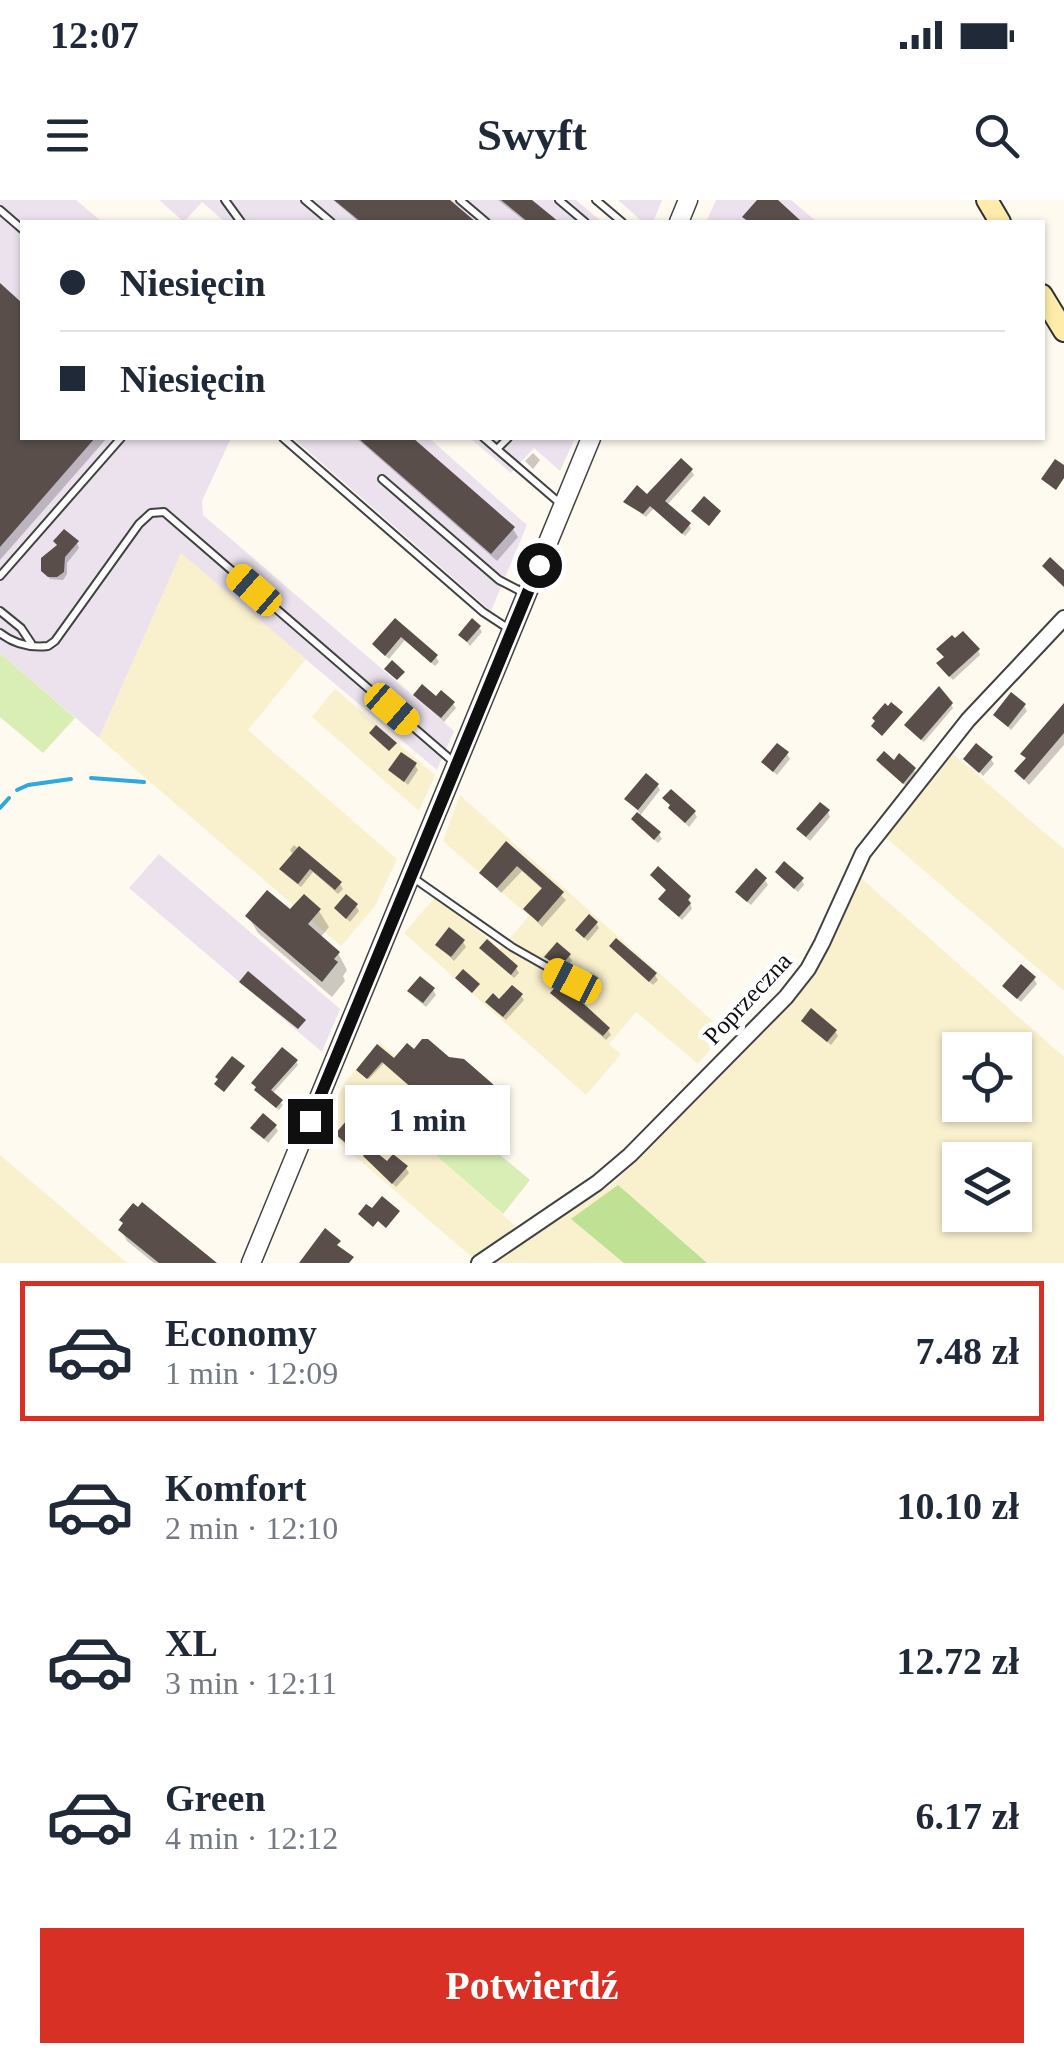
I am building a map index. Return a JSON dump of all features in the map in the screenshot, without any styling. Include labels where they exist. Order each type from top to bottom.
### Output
[{"type":"main road","points":[[1045,300],[1064,331]]},
{"type":"street","points":[[251,1263],[513,632],[588,440]]},
{"type":"street","name":"Poprzeczna","points":[[478,1263],[630,1155],[786,997],[822,944],[863,853],[968,720],[1064,618]]},
{"type":"lane","points":[[224,200],[239,220]]},
{"type":"lane","points":[[305,200],[329,220]]},
{"type":"lane","points":[[460,200],[484,220]]},
{"type":"lane","points":[[560,200],[583,220]]},
{"type":"lane","points":[[596,200],[620,220]]},
{"type":"lane","points":[[0,210],[20,228]]},
{"type":"lane","points":[[0,576],[118,440]]},
{"type":"lane","points":[[286,440],[483,612],[513,632]]},
{"type":"lane","points":[[486,440],[563,506]]},
{"type":"lane","points":[[497,449],[506,440]]},
{"type":"lane","points":[[382,479],[499,580],[527,594]]},
{"type":"lane","points":[[0,611],[21,628],[31,643],[40,647],[56,641],[138,524],[151,512],[164,512],[457,765]]},
{"type":"lane","points":[[0,632],[12,643],[31,643]]},
{"type":"lane","points":[[411,876],[512,947],[572,981]]},
{"type":"shaded area","points":[[0,200],[76,200],[100,220],[20,220],[20,440],[230,440],[202,501],[203,515],[454,731],[437,770],[181,554],[99,738],[0,653]]},
{"type":"shaded area","points":[[159,200],[576,200],[600,220],[223,220],[202,202],[182,220]]},
{"type":"shaded area","points":[[618,200],[662,200],[654,220],[641,220]]},
{"type":"shaded area","points":[[716,200],[791,200],[815,220],[707,220]]},
{"type":"shaded area","points":[[295,440],[431,440],[527,525],[491,611]]},
{"type":"shaded area","points":[[472,440],[574,440],[560,471],[534,448],[511,473]]},
{"type":"shaded area","points":[[181,553],[306,659],[248,730],[397,859],[375,906],[341,946],[99,738]]},
{"type":"shaded area","points":[[335,689],[435,775],[419,811],[312,717]]},
{"type":"shaded area","points":[[953,754],[1064,849],[1064,991],[884,836]]},
{"type":"shaded area","points":[[460,795],[725,1032],[698,1064],[636,1012],[609,1044],[621,1054],[586,1095],[404,933],[437,895],[500,949],[529,916],[443,841]]},
{"type":"shaded area","points":[[159,854],[340,1009],[322,1052],[129,888]]},
{"type":"shaded area","points":[[860,877],[1064,1057],[1064,1263],[490,1263],[615,1182],[778,1014],[809,973]]},
{"type":"shaded area","points":[[379,1042],[464,1113],[432,1152],[518,1228],[474,1259],[321,1127],[346,1081]]},
{"type":"shaded area","points":[[0,1155],[79,1222],[127,1263],[0,1263]]},
{"type":"green space","points":[[0,653],[75,718],[43,753],[0,717]]},
{"type":"green space","points":[[461,1117],[468,1120],[468,1127],[477,1126],[487,1144],[530,1180],[503,1214],[431,1151]]},
{"type":"green space","points":[[618,1185],[707,1263],[624,1263],[571,1219]]},
{"type":"building","points":[[334,200],[450,200],[474,220],[359,220]]},
{"type":"building","points":[[501,200],[532,200],[557,220],[526,220]]},
{"type":"building","points":[[757,200],[778,200],[800,220],[746,220],[742,217]]},
{"type":"building","points":[[0,283],[20,301],[20,440],[93,440],[0,547]]},
{"type":"building","points":[[360,440],[415,440],[515,527],[491,554]]},
{"type":"building","points":[[681,458],[693,469],[665,501],[691,523],[682,534],[650,506],[643,514],[623,502],[637,485],[647,494]]},
{"type":"building","points":[[1055,459],[1064,465],[1064,478],[1056,490],[1041,479]]},
{"type":"building","points":[[704,496],[721,511],[709,526],[691,511]]},
{"type":"building","points":[[64,529],[79,541],[65,557],[64,572],[48,577],[41,571],[41,558],[57,545],[53,541]]},
{"type":"building","points":[[1050,557],[1064,570],[1064,587],[1042,566]]},
{"type":"building","points":[[395,618],[438,655],[431,663],[401,637],[385,656],[372,644]]},
{"type":"building","points":[[472,618],[481,626],[467,642],[458,635]]},
{"type":"building","points":[[963,631],[980,649],[949,677],[936,663],[944,657],[936,649]]},
{"type":"building","points":[[392,660],[405,672],[397,680],[384,669]]},
{"type":"building","points":[[422,684],[436,696],[441,690],[455,702],[441,718],[413,695]]},
{"type":"building","points":[[939,686],[953,703],[921,740],[904,725]]},
{"type":"building","points":[[1011,692],[1026,704],[1008,727],[993,715]]},
{"type":"building","points":[[891,702],[903,712],[882,736],[871,726],[875,721],[872,718],[885,703],[888,706]]},
{"type":"building","points":[[1064,703],[1064,733],[1024,780],[1014,771],[1026,758],[1020,754]]},
{"type":"building","points":[[376,725],[397,743],[389,751],[369,733]]},
{"type":"building","points":[[777,743],[789,752],[773,772],[761,762]]},
{"type":"building","points":[[976,743],[993,757],[979,773],[963,759]]},
{"type":"building","points":[[884,751],[894,760],[899,753],[916,768],[903,784],[876,760]]},
{"type":"building","points":[[401,752],[417,763],[404,782],[388,770]]},
{"type":"building","points":[[646,773],[659,784],[638,810],[624,799]]},
{"type":"building","points":[[671,789],[696,811],[685,823],[662,798]]},
{"type":"building","points":[[820,802],[830,810],[806,837],[796,829]]},
{"type":"building","points":[[637,812],[661,832],[654,840],[631,819]]},
{"type":"building","points":[[506,841],[564,892],[538,922],[523,909],[542,888],[517,866],[497,888],[479,873]]},
{"type":"building","points":[[299,846],[342,882],[335,890],[310,869],[298,884],[279,869]]},
{"type":"building","points":[[784,861],[804,878],[794,889],[775,872]]},
{"type":"building","points":[[658,866],[691,896],[691,903],[679,917],[658,899],[666,890],[650,875]]},
{"type":"building","points":[[756,868],[767,878],[747,902],[735,892]]},
{"type":"building","points":[[267,890],[290,909],[304,894],[321,909],[308,924],[340,952],[334,959],[338,962],[322,982],[245,916]]},
{"type":"building","points":[[346,894],[358,904],[346,919],[334,908]]},
{"type":"building","points":[[589,914],[598,922],[584,938],[575,930]]},
{"type":"building","points":[[449,927],[465,940],[451,957],[435,945]]},
{"type":"building","points":[[616,938],[657,973],[649,982],[609,946]]},
{"type":"building","points":[[487,939],[518,966],[511,975],[479,948]]},
{"type":"building","points":[[557,942],[571,954],[560,967],[544,957]]},
{"type":"building","points":[[1021,964],[1036,977],[1017,999],[1002,986]]},
{"type":"building","points":[[463,969],[480,984],[472,993],[455,978]]},
{"type":"building","points":[[248,971],[306,1020],[298,1029],[239,982]]},
{"type":"building","points":[[420,976],[435,988],[423,1003],[407,991]]},
{"type":"building","points":[[560,982],[610,1028],[603,1036],[550,993]]},
{"type":"building","points":[[512,985],[523,994],[503,1017],[485,1002],[493,993],[499,999]]},
{"type":"building","points":[[811,1008],[837,1030],[827,1042],[801,1021]]},
{"type":"building","points":[[422,1039],[428,1039],[449,1057],[464,1059],[510,1099],[492,1120],[472,1103],[467,1109],[449,1093],[420,1127],[425,1132],[417,1141],[376,1106],[384,1096],[406,1116],[422,1097],[382,1062],[367,1079],[356,1070],[377,1044],[394,1058],[407,1043],[414,1049]]},
{"type":"building","points":[[282,1047],[298,1060],[271,1090],[283,1100],[276,1108],[251,1083]]},
{"type":"building","points":[[232,1056],[245,1066],[224,1092],[214,1084],[218,1079],[215,1077]]},
{"type":"building","points":[[354,1112],[365,1121],[346,1143],[335,1134]]},
{"type":"building","points":[[263,1113],[277,1125],[264,1139],[250,1128]]},
{"type":"building","points":[[370,1147],[387,1161],[393,1154],[408,1166],[392,1184],[363,1156]]},
{"type":"building","points":[[382,1196],[400,1211],[386,1228],[378,1221],[373,1227],[358,1214],[366,1204],[372,1208]]},
{"type":"building","points":[[142,1202],[217,1263],[159,1263],[118,1230],[123,1223],[119,1220],[133,1203],[138,1207]]},
{"type":"building","points":[[325,1228],[341,1241],[337,1245],[354,1257],[349,1263],[299,1263]]},
{"type":"waterway","points":[[91,778],[144,782]]},
{"type":"waterway","points":[[17,790],[71,779]]},
{"type":"waterway","points":[[0,808],[9,798]]},
{"type":"route","points":[[310,1121],[539,565]]}]
